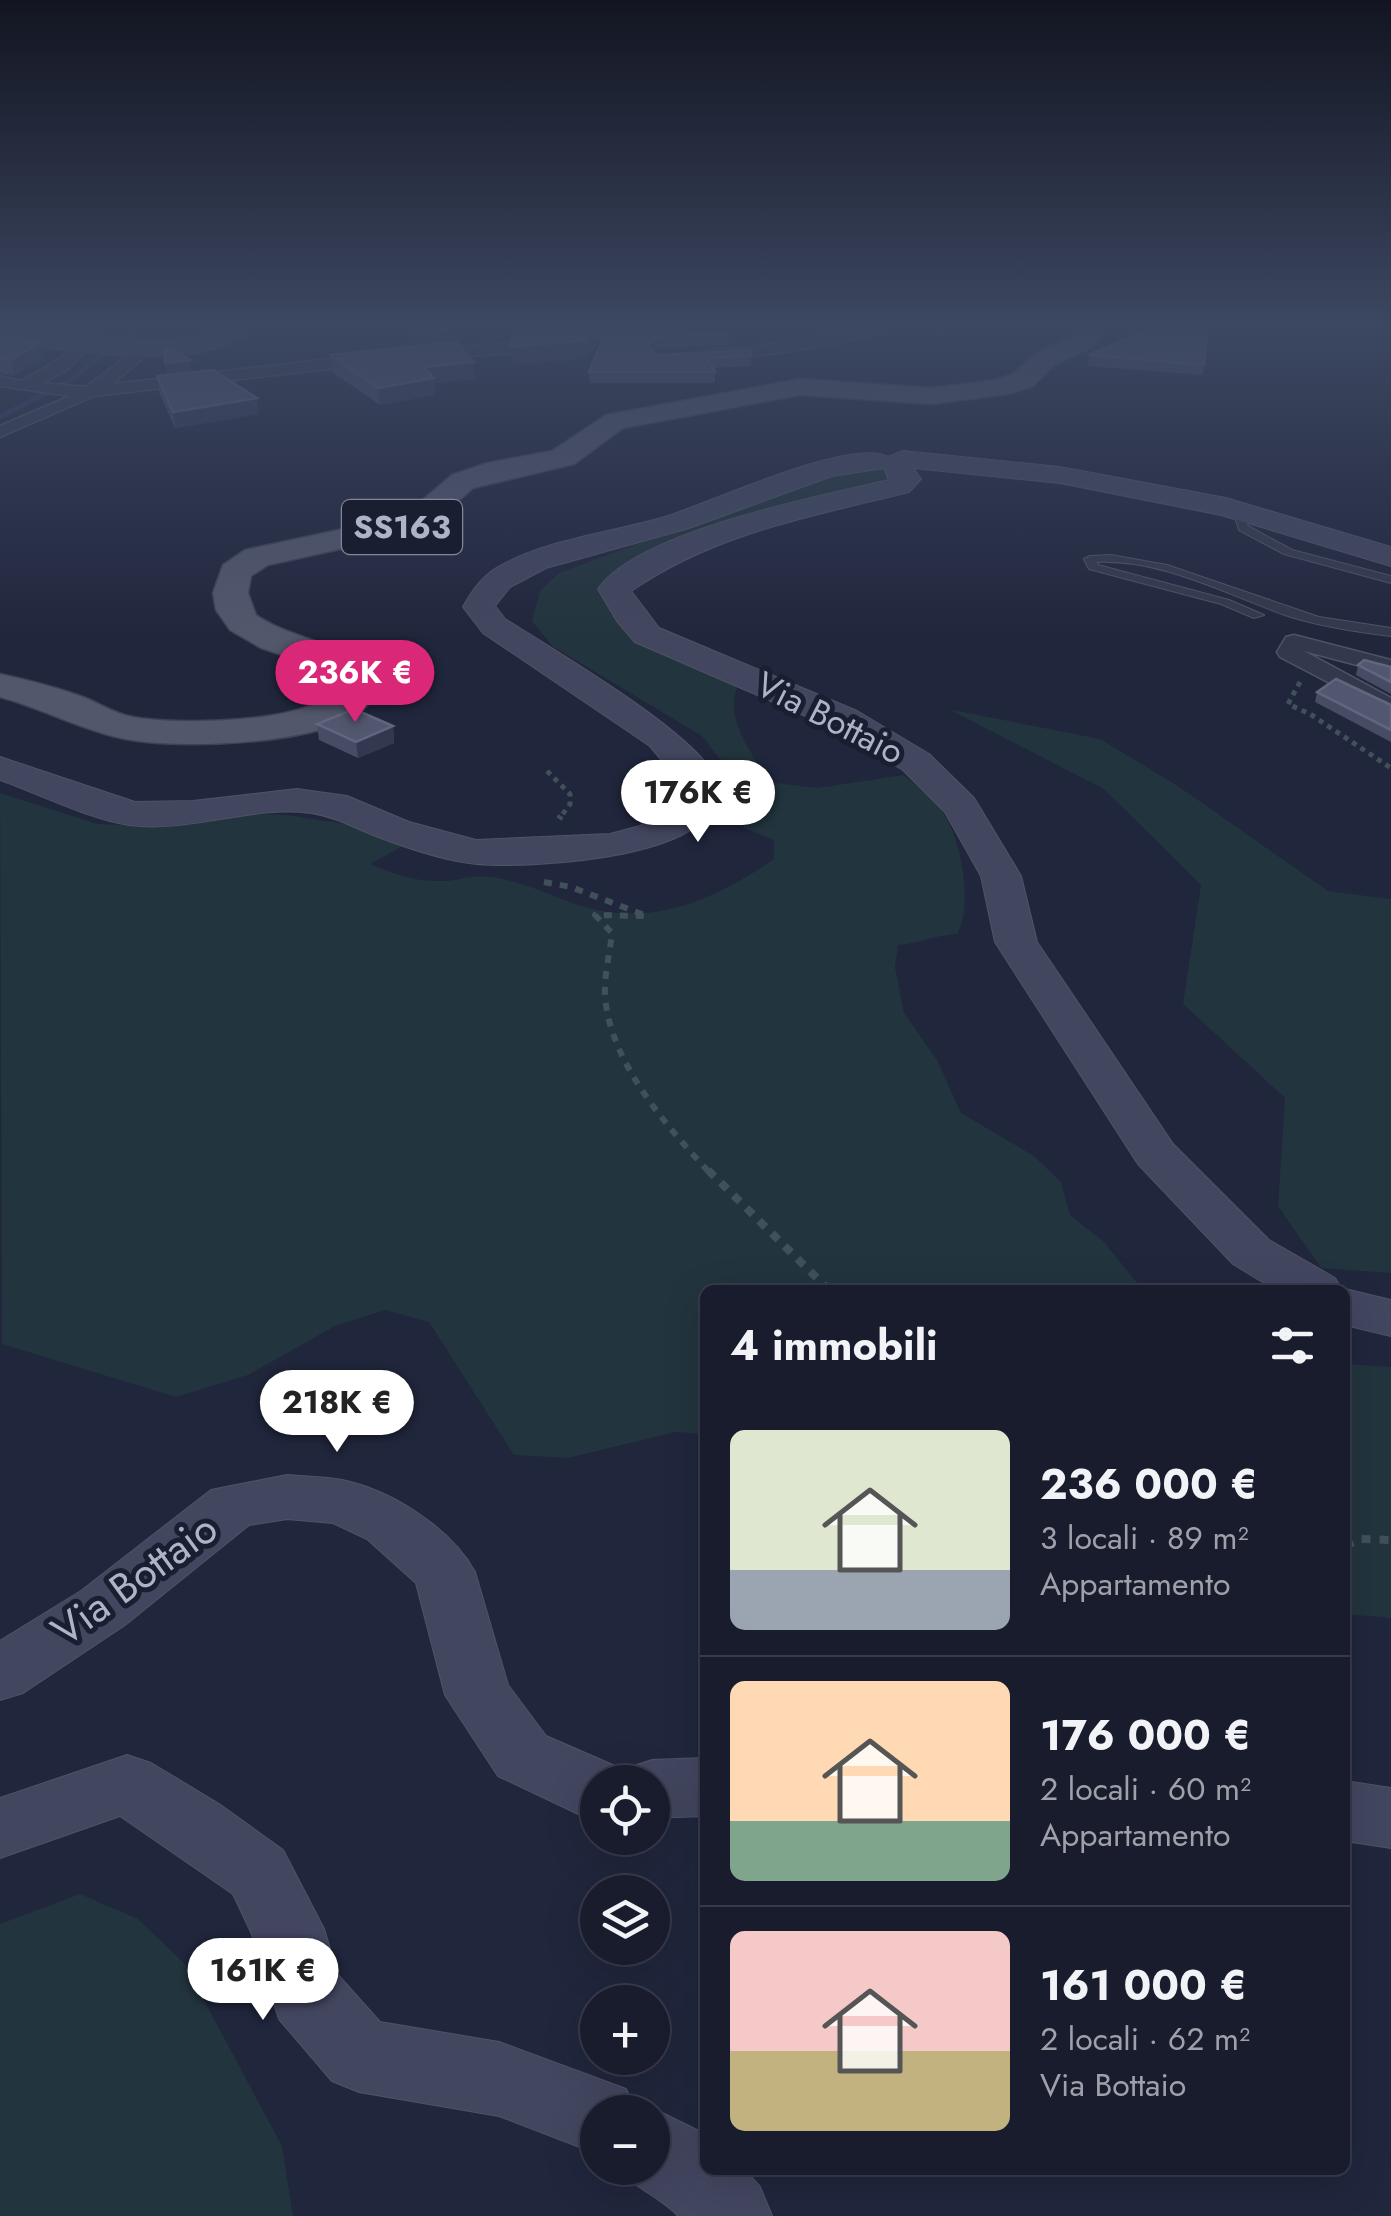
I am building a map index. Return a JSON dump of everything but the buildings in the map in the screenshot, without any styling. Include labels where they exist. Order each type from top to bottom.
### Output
[{"type":"main road","name":"SS163","points":[[0,685],[65,703],[134,729],[257,727],[326,718],[351,705],[360,690],[358,682],[326,658],[266,639],[245,626],[230,588],[234,572],[256,557],[414,523],[455,484],[574,452],[594,431]]},
{"type":"street","points":[[0,768],[131,814],[193,812],[297,800],[348,807],[395,830],[474,852],[613,846],[654,834],[694,810],[697,779],[662,738],[494,626],[480,607],[490,586],[517,569],[700,516],[804,473],[836,464],[997,480],[1098,483],[1238,510],[1391,557]]},
{"type":"street","name":"Via Bottaio","points":[[894,468],[731,528],[641,568],[614,589],[628,614],[647,635],[844,720],[916,762],[961,806],[1001,876],[1016,942],[1155,1154],[1251,1252],[1307,1285]]},
{"type":"street","points":[[1391,667],[1294,642],[1288,652],[1391,708]]},
{"type":"street","points":[[1350,1308],[1391,1318]]},
{"type":"street","name":"Via Bottaio","points":[[0,1674],[103,1608],[232,1506],[287,1496],[342,1502],[388,1523],[444,1572],[478,1695],[522,1756],[580,1785]]},
{"type":"street","points":[[0,1828],[126,1784],[194,1825],[258,1872],[287,1929],[306,1994],[359,2054],[499,2079],[580,2109]]},
{"type":"street","points":[[670,1788],[700,1787]]},
{"type":"street","points":[[1350,1812],[1391,1818]]},
{"type":"street","points":[[670,2158],[694,2172],[731,2216]]},
{"type":"lane","points":[[1238,510],[1243,528],[1288,552],[1391,580]]},
{"type":"lane","points":[[1258,615],[1225,602],[1093,567],[1090,559],[1110,556],[1342,627],[1391,632]]},
{"type":"path","points":[[1307,672],[1288,704],[1310,714],[1391,768]]},
{"type":"path","points":[[547,771],[570,794],[570,804],[552,830]]},
{"type":"path","points":[[536,880],[571,887],[647,916],[596,915],[612,933],[606,1000],[629,1069],[681,1140],[824,1285]]},
{"type":"path","points":[[1350,1544],[1361,1539],[1391,1540]]},
{"type":"shaded area","points":[[880,468],[889,471],[890,480],[773,509],[607,596],[611,614],[661,647],[738,686],[734,698],[737,723],[769,782],[817,788],[904,775],[939,807],[953,833],[963,869],[962,922],[957,934],[898,945],[895,967],[904,1013],[937,1060],[961,1113],[1034,1156],[1061,1182],[1070,1215],[1103,1241],[1139,1285],[700,1285],[700,1434],[675,1432],[568,1458],[514,1455],[429,1322],[385,1310],[335,1326],[248,1375],[176,1397],[2,1344],[0,793],[98,824],[161,827],[236,813],[287,815],[351,825],[403,846],[370,864],[397,874],[434,881],[479,876],[502,879],[606,912],[657,912],[705,897],[774,859],[774,840],[744,828],[741,787],[702,736],[552,646],[532,621],[540,591],[559,573],[823,475]]},
{"type":"shaded area","points":[[948,709],[1100,739],[1178,786],[1328,891],[1391,899],[1391,1273],[1321,1268],[1278,1206],[1285,1098],[1183,1004],[1201,885],[1104,789]]},
{"type":"shaded area","points":[[1350,1364],[1391,1367],[1391,1618],[1350,1614]]},
{"type":"shaded area","points":[[80,1894],[138,1919],[184,1963],[282,2146],[293,2216],[0,2216],[0,1924]]}]
